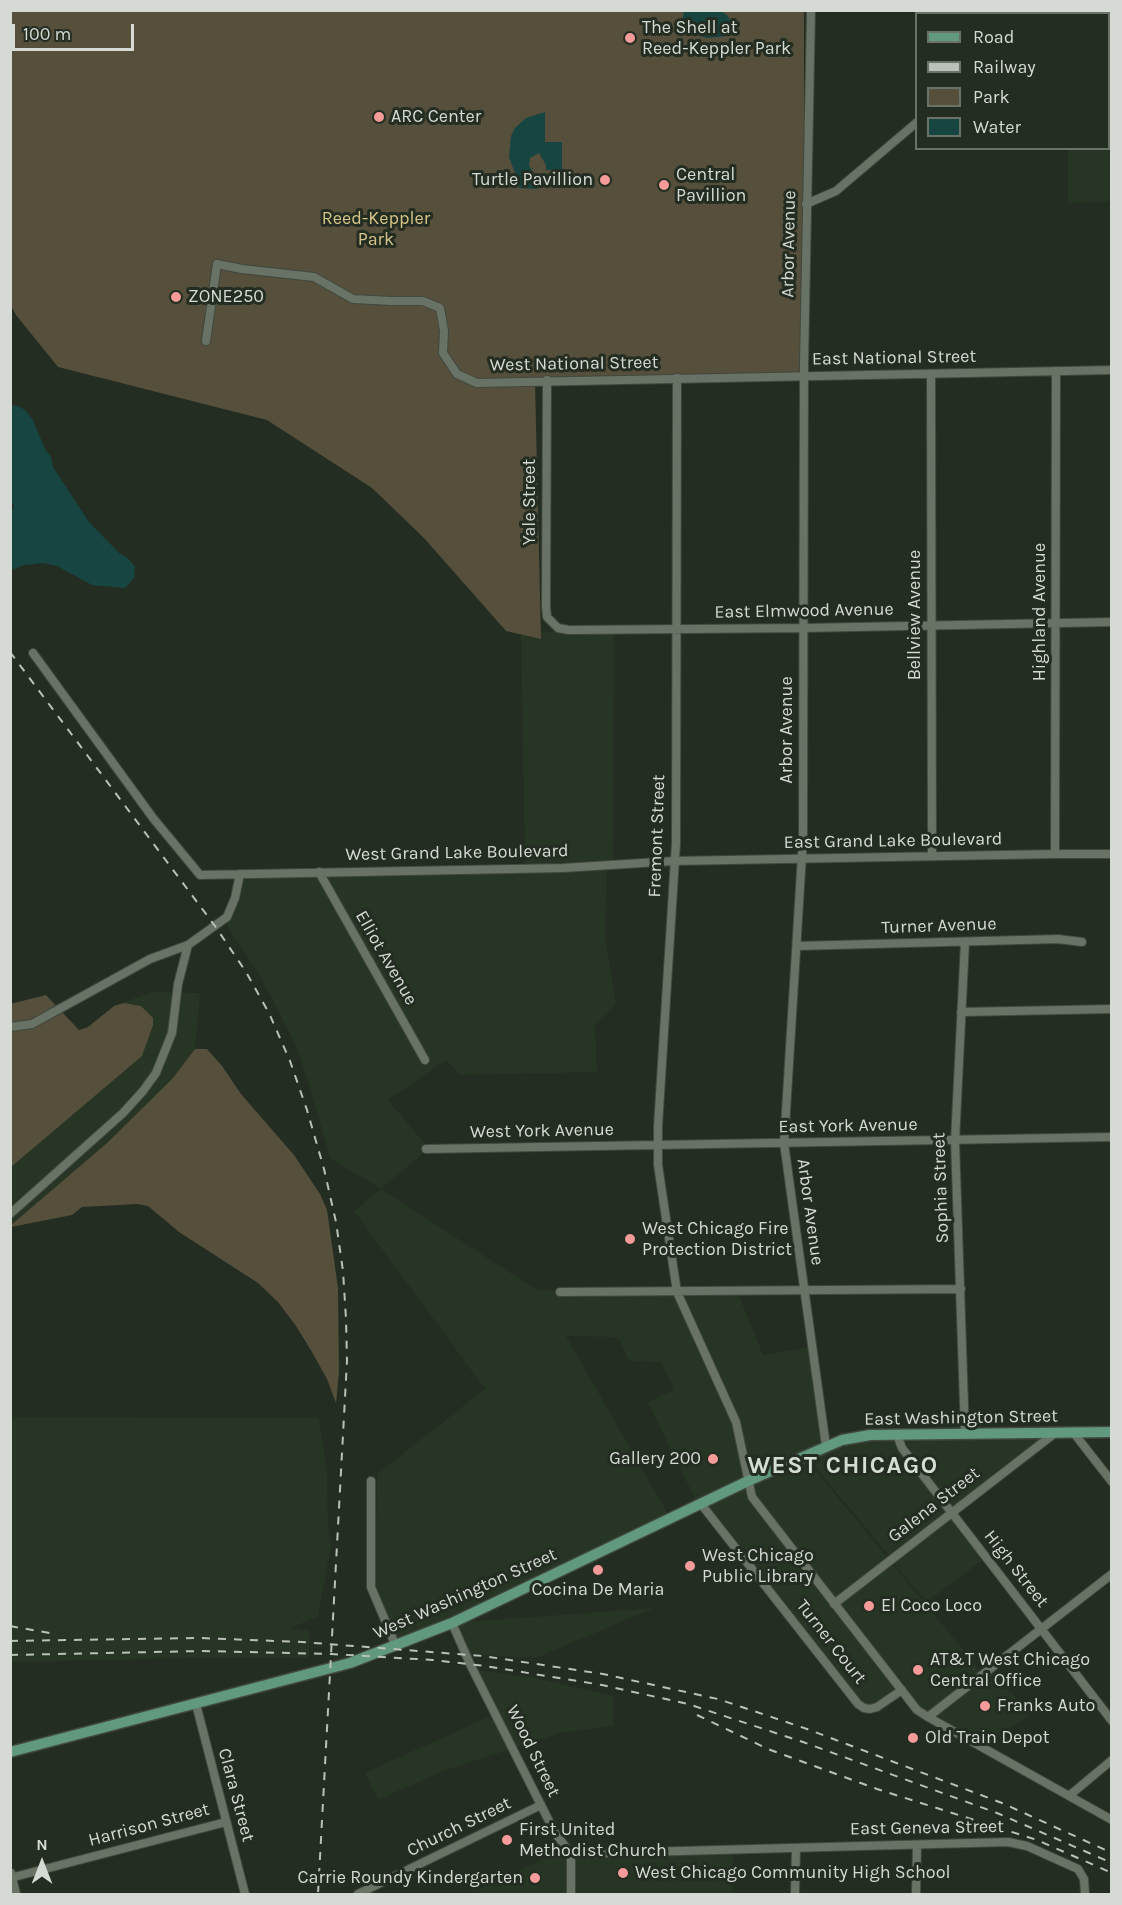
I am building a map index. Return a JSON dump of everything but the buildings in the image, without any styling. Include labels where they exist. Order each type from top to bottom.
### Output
[{"type":"main road","name":"East Washington Street","points":[[748,1481],[826,1446],[859,1436],[1112,1432]]},
{"type":"main road","name":"West Washington Street","points":[[10,1752],[350,1663],[452,1623],[748,1481]]},
{"type":"street","name":"Arbor Avenue","points":[[811,10],[804,376],[802,859],[784,1143],[826,1446]]},
{"type":"street","points":[[806,204],[836,191],[915,124]]},
{"type":"street","name":"West National Street","points":[[206,341],[218,264],[314,277],[353,299],[423,301],[440,308],[444,330],[443,353],[457,374],[477,383],[677,378]]},
{"type":"street","name":"East National Street","points":[[677,378],[1112,370]]},
{"type":"street","name":"Highland Avenue","points":[[1056,371],[1056,854]]},
{"type":"street","name":"Bellview Avenue","points":[[932,374],[932,856]]},
{"type":"street","name":"Fremont Street","points":[[677,378],[675,861],[658,1145],[658,1165],[677,1292],[736,1422],[752,1497],[917,1710],[1112,1820]]},
{"type":"street","name":"Yale Street","points":[[547,380],[546,606],[547,617],[551,623]]},
{"type":"street","name":"East Elmwood Avenue","points":[[551,623],[562,630],[1112,622]]},
{"type":"street","name":"West Grand Lake Boulevard","points":[[33,652],[153,818],[200,875],[563,868],[675,861]]},
{"type":"street","name":"East Grand Lake Boulevard","points":[[675,861],[1112,854]]},
{"type":"street","name":"Elliot Avenue","points":[[319,872],[425,1060]]},
{"type":"street","points":[[10,1028],[32,1024],[150,959],[188,945],[227,917],[235,898],[240,874]]},
{"type":"street","name":"Turner Avenue","points":[[797,946],[1058,939],[1082,942]]},
{"type":"street","name":"Sophia Street","points":[[964,942],[955,1141],[965,1434]]},
{"type":"street","points":[[10,1214],[123,1113],[156,1073],[172,1034],[178,984],[188,945]]},
{"type":"street","points":[[961,1012],[1112,1009]]},
{"type":"street","name":"East York Avenue","points":[[658,1145],[1112,1137]]},
{"type":"street","name":"West York Avenue","points":[[426,1149],[658,1145]]},
{"type":"street","points":[[560,1292],[961,1289]]},
{"type":"street","points":[[1073,1432],[1112,1482]]},
{"type":"street","name":"Galena Street","points":[[834,1604],[1055,1433]]},
{"type":"street","name":"High Street","points":[[897,1435],[902,1448],[1112,1721]]},
{"type":"street","points":[[371,1481],[371,1587],[395,1644]]},
{"type":"street","name":"Turner Court","points":[[701,1504],[858,1704],[870,1709],[877,1707],[902,1690]]},
{"type":"street","points":[[928,1717],[1112,1574]]},
{"type":"street","name":"Wood Street","points":[[452,1623],[470,1664],[556,1835],[571,1854]]},
{"type":"street","name":"Clara Street","points":[[196,1704],[245,1894]]},
{"type":"street","points":[[1070,1795],[1112,1760]]},
{"type":"street","name":"Church Street","points":[[358,1894],[541,1805]]},
{"type":"street","name":"Harrison Street","points":[[11,1876],[226,1822]]},
{"type":"street","name":"East Geneva Street","points":[[571,1854],[1017,1843],[1073,1866],[1081,1872],[1085,1894]]},
{"type":"street","points":[[916,1894],[917,1845]]},
{"type":"street","points":[[795,1894],[796,1848]]},
{"type":"street","points":[[571,1854],[571,1894]]},
{"type":"street","points":[[11,1876],[16,1894]]},
{"type":"shaded area","points":[[1110,37],[1112,37],[1111,202],[1068,203],[1068,150],[1110,150]]},
{"type":"shaded area","points":[[521,631],[614,633],[613,861],[525,866]]},
{"type":"shaded area","points":[[607,869],[605,936],[616,1004],[595,1025],[597,1072],[460,1075],[446,1060],[388,1100],[427,1146],[426,1151],[381,1189],[330,1158],[297,1048],[260,975],[225,923],[236,908],[243,877]]},
{"type":"shaded area","points":[[153,992],[200,993],[195,1049],[172,1079],[107,1143],[11,1225],[11,1128],[71,1079],[114,1006]]},
{"type":"shaded area","points":[[381,1189],[537,1290],[675,1294],[735,1425],[750,1478],[697,1503],[648,1402],[674,1390],[661,1362],[629,1361],[618,1337],[566,1336],[668,1514],[399,1641],[375,1587],[377,1474],[485,1389],[354,1211]]},
{"type":"shaded area","points":[[738,1293],[763,1355],[811,1347],[823,1445],[755,1475],[738,1421],[680,1294]]},
{"type":"shaded area","points":[[11,1417],[319,1418],[327,1474],[328,1527],[331,1546],[318,1617],[290,1628],[309,1631],[309,1658],[11,1662]]},
{"type":"shaded area","points":[[1049,1435],[952,1510],[905,1449],[900,1437]]},
{"type":"shaded area","points":[[895,1437],[949,1513],[890,1557],[807,1457],[861,1438]]},
{"type":"shaded area","points":[[804,1456],[983,1674],[928,1717],[902,1690],[877,1707],[864,1708],[703,1503]]},
{"type":"shaded area","points":[[951,1516],[984,1559],[926,1602],[892,1561]]},
{"type":"shaded area","points":[[654,1608],[536,1658],[465,1654],[452,1623]]},
{"type":"shaded area","points":[[993,1669],[1029,1715],[986,1746],[932,1717]]},
{"type":"shaded area","points":[[477,1670],[536,1678],[613,1696],[613,1726],[560,1733],[515,1748]]},
{"type":"shaded area","points":[[495,1714],[511,1749],[443,1771],[378,1800],[365,1773]]},
{"type":"shaded area","name":"West Chicago Community High School","points":[[561,1851],[574,1857],[733,1853],[732,1894],[481,1894],[478,1889]]},
{"type":"green space","name":"Reed-Keppler Park","points":[[10,11],[804,11],[804,376],[535,381],[541,639],[506,631],[424,538],[372,488],[267,420],[58,367],[16,315],[10,304]]},
{"type":"green space","points":[[46,995],[79,1030],[88,1027],[114,1006],[124,1003],[141,1006],[153,1018],[153,1025],[142,1056],[11,1167],[10,1004]]},
{"type":"green space","points":[[195,1049],[207,1049],[222,1066],[241,1094],[294,1155],[320,1194],[327,1210],[338,1288],[339,1372],[336,1403],[327,1379],[312,1352],[278,1302],[258,1283],[179,1232],[148,1206],[137,1204],[82,1207],[72,1215],[11,1227],[107,1143],[172,1079]]},
{"type":"water","points":[[684,11],[721,11],[728,16],[734,30],[727,36],[708,38],[696,35],[682,21]]},
{"type":"water","points":[[545,112],[545,142],[562,142],[562,170],[546,170],[546,165],[539,153],[530,158],[529,165],[535,176],[546,176],[546,187],[519,188],[509,157],[511,136],[515,128],[526,118]]},
{"type":"water","points":[[10,405],[25,410],[33,420],[45,449],[51,457],[53,467],[89,522],[135,566],[134,578],[125,588],[92,585],[57,566],[43,563],[24,565],[11,570],[10,511],[14,508],[10,502]]},
{"type":"railway","points":[[10,652],[215,926],[246,972],[269,1013],[290,1061],[324,1169],[336,1222],[343,1271],[347,1361],[318,1894]]},
{"type":"railway","points":[[10,1626],[55,1634]]},
{"type":"railway","points":[[10,1641],[200,1638],[302,1642],[483,1656],[603,1674],[718,1699],[807,1729],[1002,1803],[1112,1853]]},
{"type":"railway","points":[[10,1655],[202,1651],[331,1654],[433,1660],[602,1685],[688,1704],[803,1742],[997,1813],[1112,1863]]},
{"type":"railway","points":[[697,1715],[768,1749],[877,1789],[1037,1840],[1112,1873]]},
{"type":"place","name":"The Shell at Reed-Keppler Park","points":[[630,38]]},
{"type":"place","name":"ARC Center","points":[[379,117]]},
{"type":"place","name":"Turtle Pavillion","points":[[605,180]]},
{"type":"place","name":"Central Pavillion","points":[[664,185]]},
{"type":"place","name":"ZONE250","points":[[176,297]]},
{"type":"place","name":"West Chicago Fire Protection District","points":[[630,1239]]},
{"type":"place","name":"Gallery 200","points":[[713,1459]]},
{"type":"place","name":"West Chicago Public Library","points":[[690,1566]]},
{"type":"place","name":"Cocina De Maria","points":[[598,1570]]},
{"type":"place","name":"El Coco Loco","points":[[869,1606]]},
{"type":"place","name":"AT&T West Chicago Central Office","points":[[918,1670]]},
{"type":"place","name":"Franks Auto","points":[[985,1706]]},
{"type":"place","name":"Old Train Depot","points":[[913,1738]]},
{"type":"place","name":"First United Methodist Church","points":[[507,1840]]},
{"type":"place","name":"West Chicago Community High School","points":[[623,1873]]},
{"type":"place","name":"Carrie Roundy Kindergarten","points":[[535,1878]]},
{"type":"district","name":"WEST CHICAGO","points":[[843,1466]]}]
